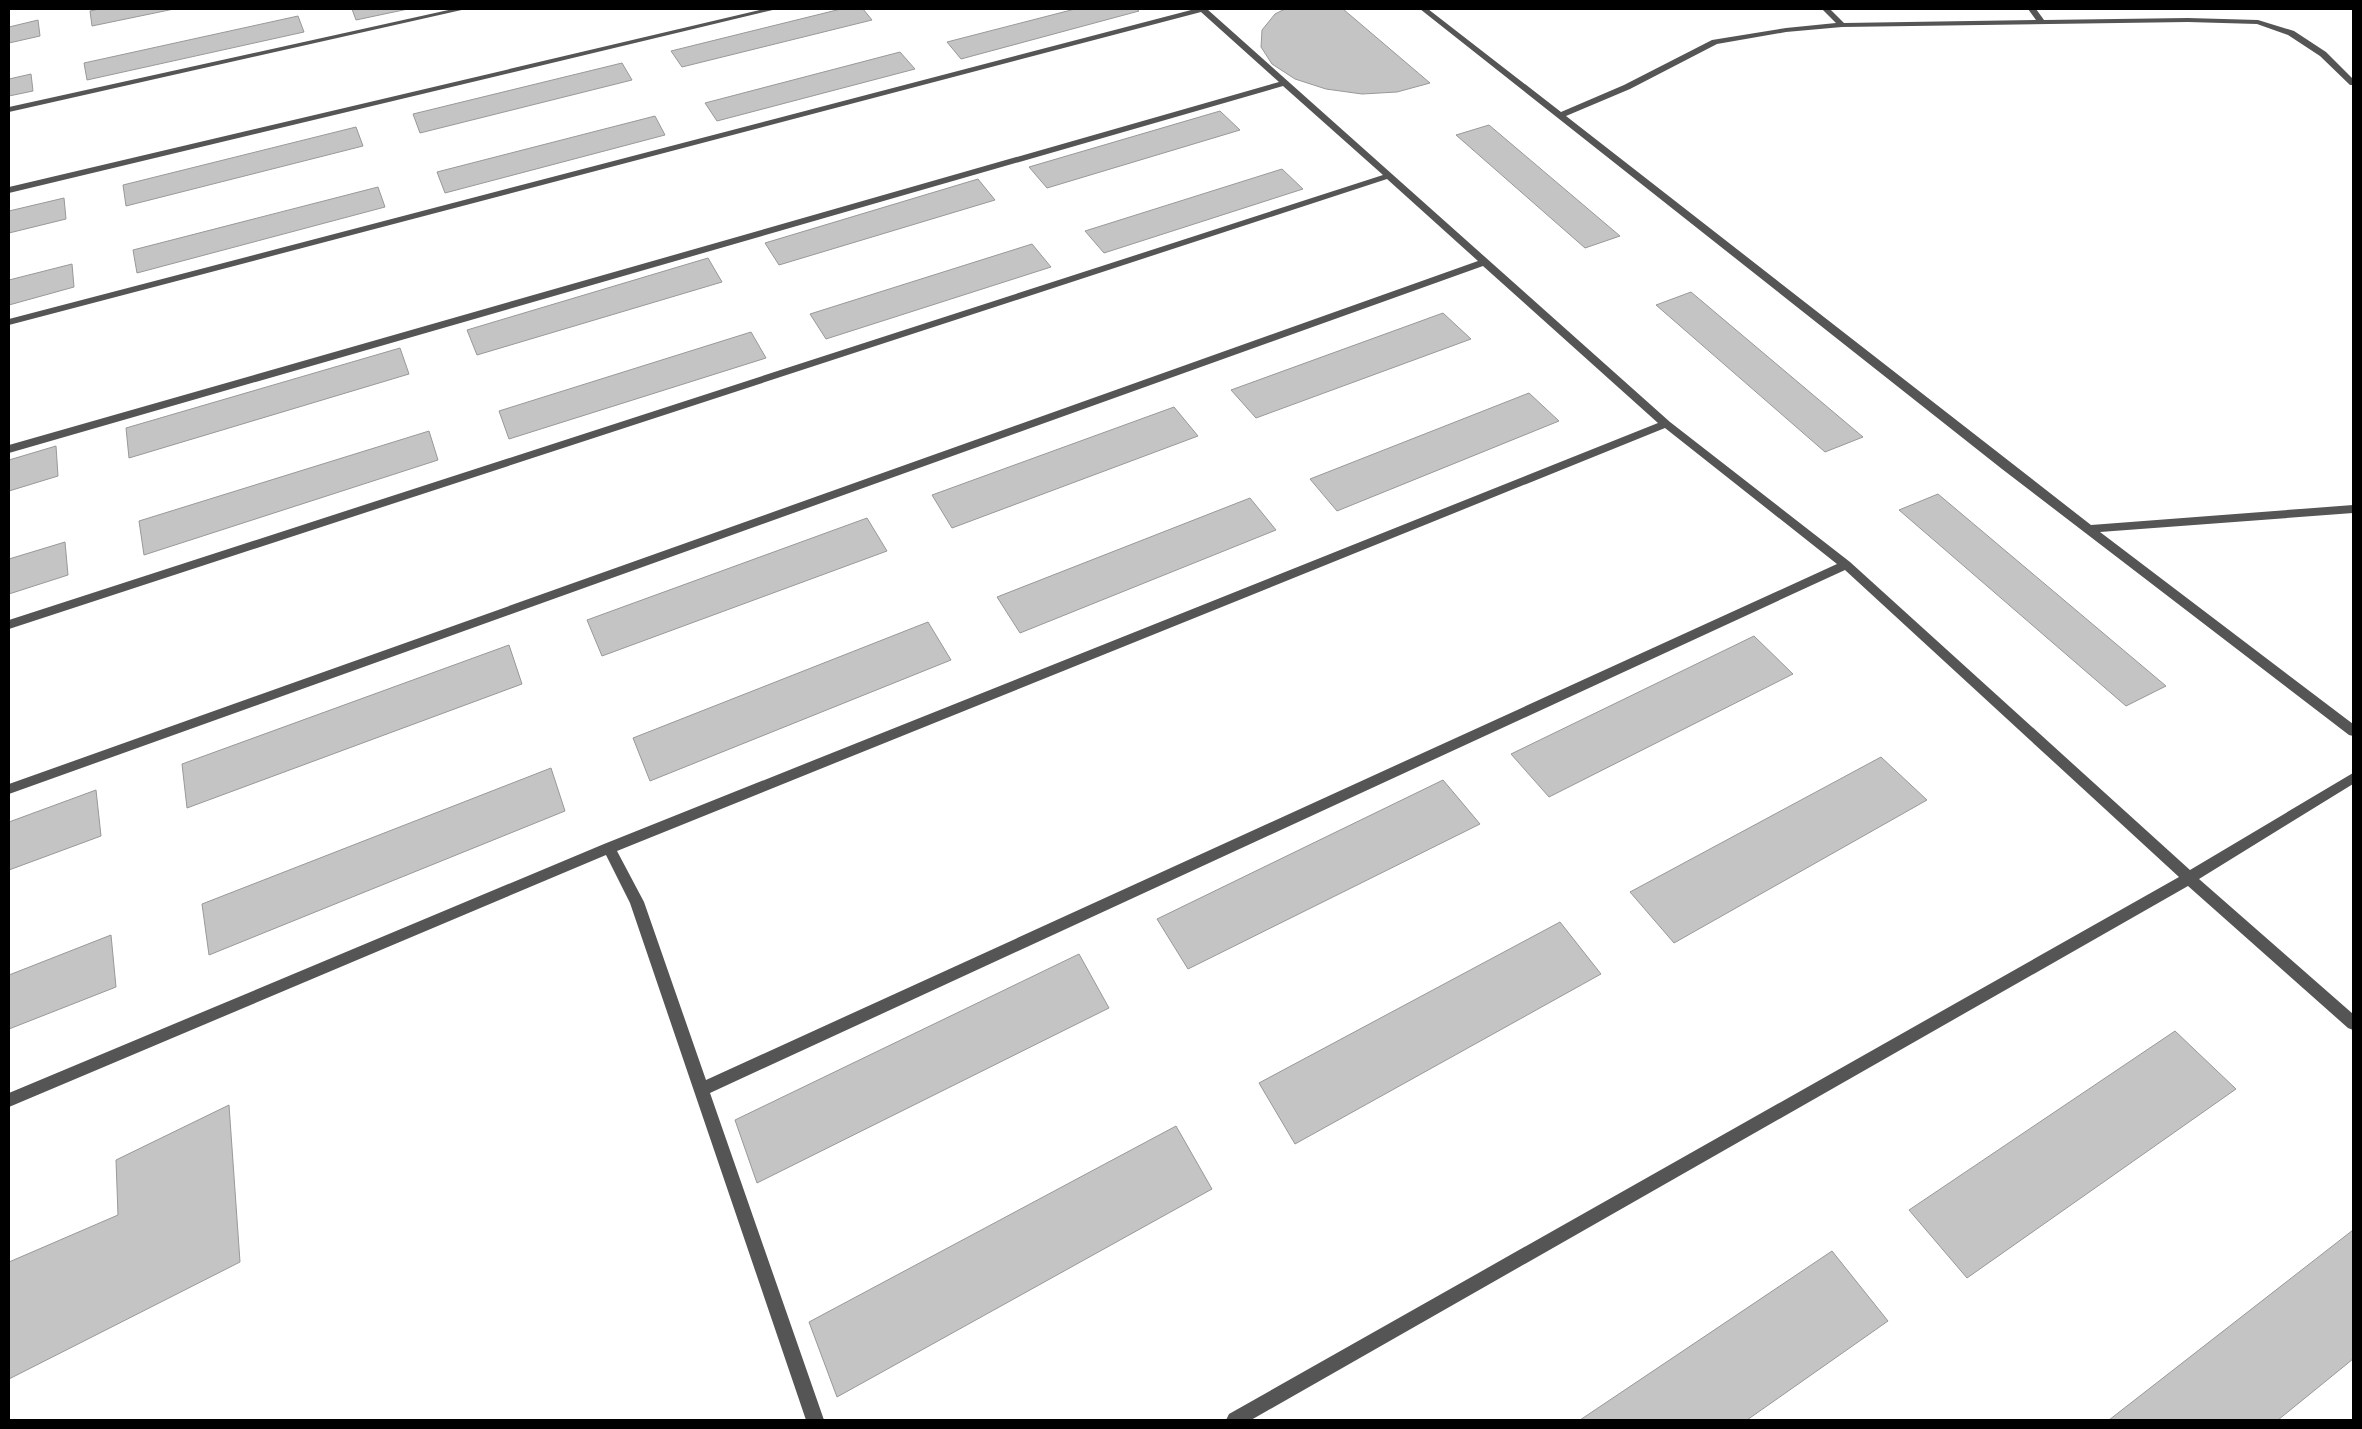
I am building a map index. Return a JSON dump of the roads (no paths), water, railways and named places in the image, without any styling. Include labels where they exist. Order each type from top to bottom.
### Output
[{"type":"street","points":[[9,110],[462,9]]},
{"type":"street","points":[[9,190],[773,9]]},
{"type":"street","points":[[9,322],[1203,9],[1666,424],[1846,565],[2189,878],[2353,1023]]},
{"type":"street","points":[[1424,9],[2088,529],[2353,731]]},
{"type":"street","points":[[1826,9],[1842,25]]},
{"type":"street","points":[[2032,9],[2042,22]]},
{"type":"street","points":[[2179,9],[2188,20]]},
{"type":"street","points":[[1560,116],[1627,87],[1715,42],[1786,30],[1842,25],[1982,21],[2188,20],[2258,22],[2291,33],[2323,54],[2353,83]]},
{"type":"street","points":[[9,449],[1285,83]]},
{"type":"street","points":[[9,624],[1389,176]]},
{"type":"street","points":[[9,789],[1485,262]]},
{"type":"street","points":[[9,1100],[609,848],[1666,424]]},
{"type":"street","points":[[2088,529],[2353,509]]},
{"type":"street","points":[[703,1088],[1846,565]]},
{"type":"street","points":[[1235,1420],[2189,878],[2353,778]]},
{"type":"street","points":[[609,848],[637,902],[703,1088],[815,1420]]}]
